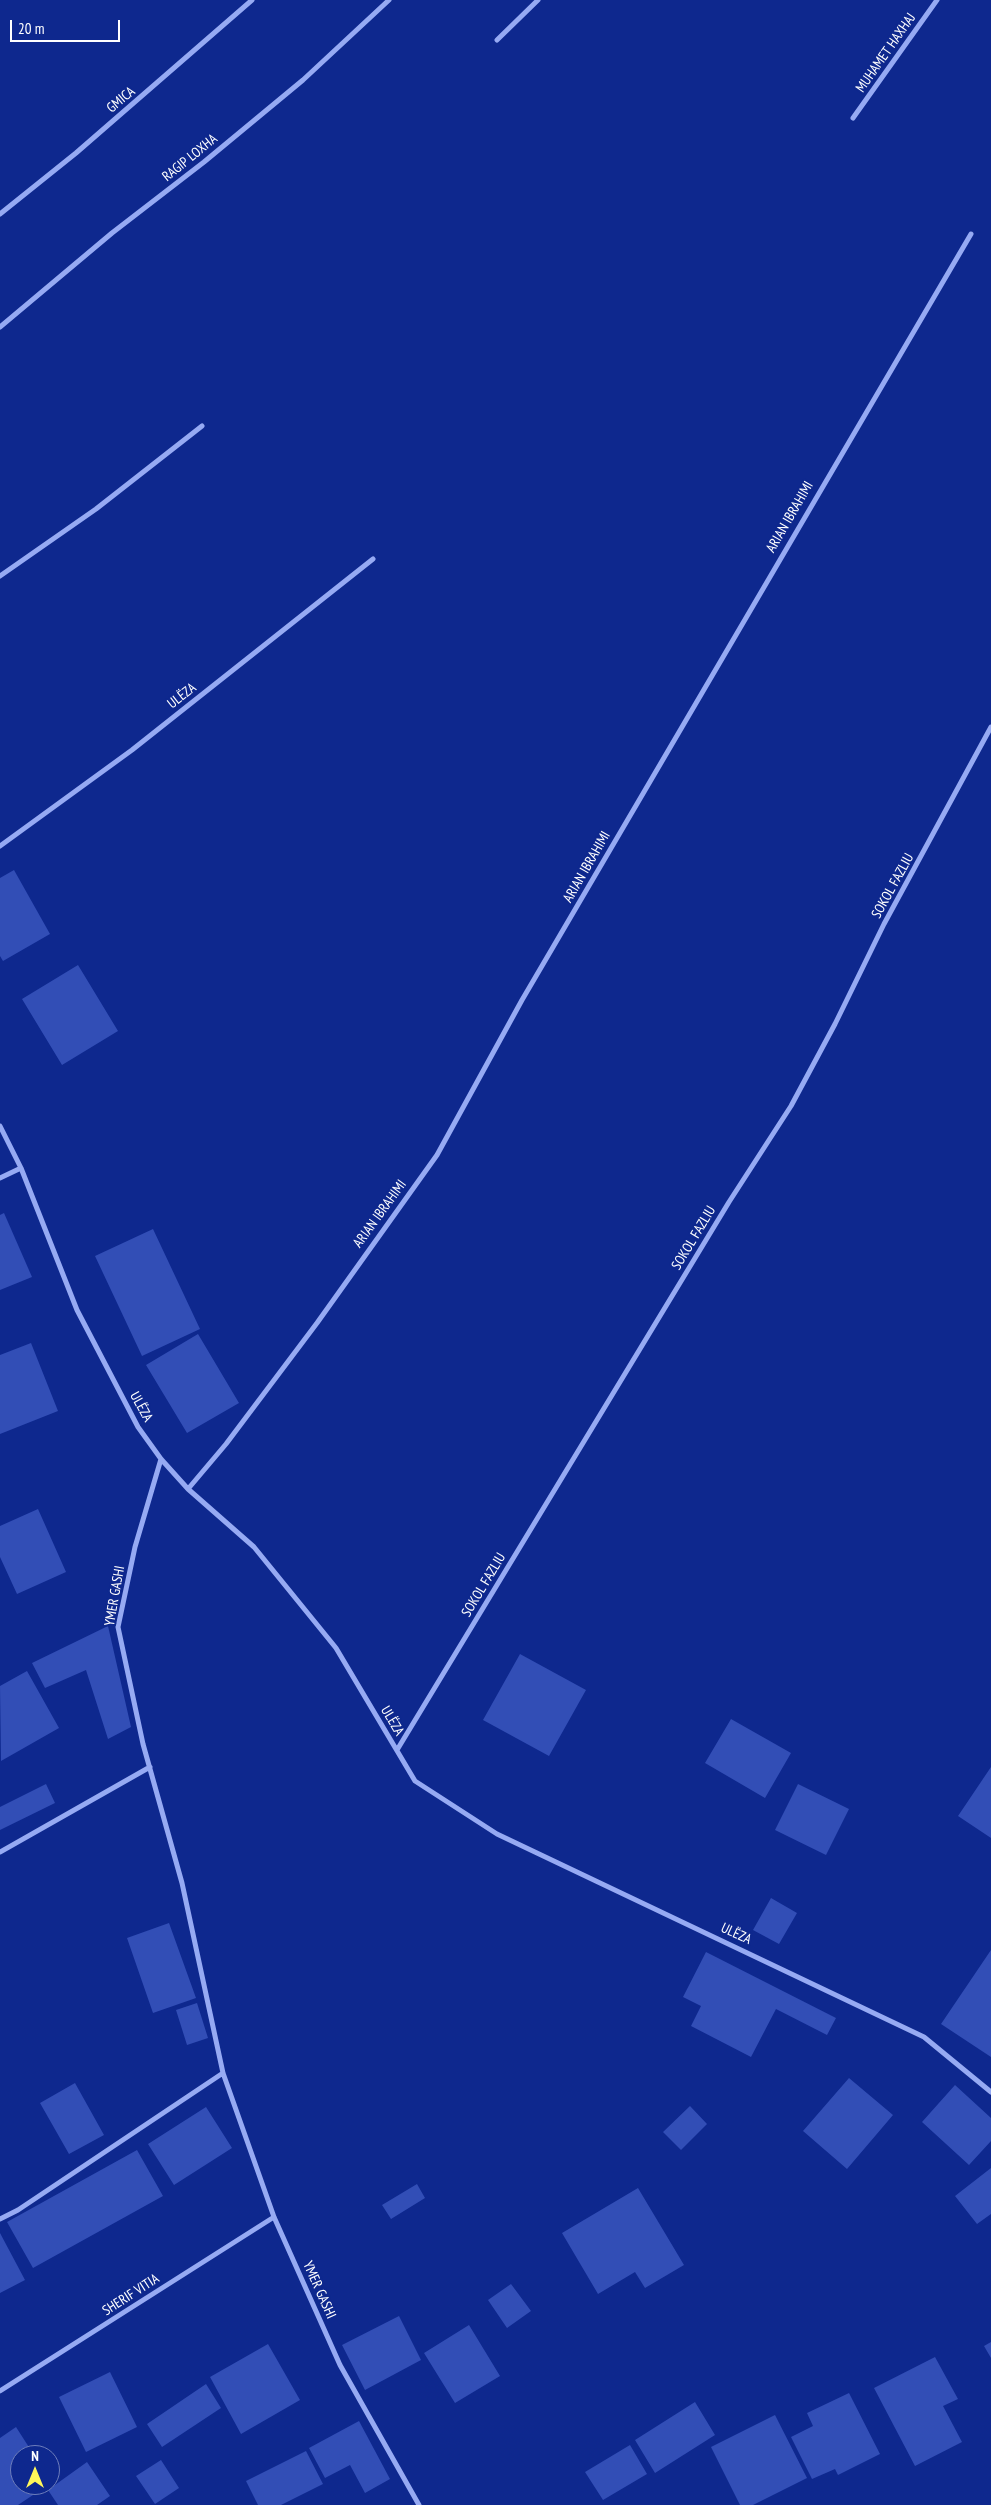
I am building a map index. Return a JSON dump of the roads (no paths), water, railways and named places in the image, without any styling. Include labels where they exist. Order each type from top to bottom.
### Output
[{"type":"street","name":"GMICA","points":[[0,214],[76,153],[252,0]]},
{"type":"street","name":"RAGIP LOXHA","points":[[0,327],[112,233],[204,162],[303,80],[389,0]]},
{"type":"street","points":[[497,40],[538,0]]},
{"type":"street","name":"MUHAMET HAXHAJ","points":[[853,118],[937,0]]},
{"type":"street","name":"ARIAN IBRAHIMI","points":[[188,1489],[226,1444],[311,1330],[437,1155],[522,1000],[971,234]]},
{"type":"street","points":[[0,576],[96,509],[202,426]]},
{"type":"street","name":"ULËZA","points":[[0,846],[132,750],[373,559]]},
{"type":"street","name":"SOKOL FAZLIU","points":[[397,1750],[729,1202],[791,1106],[835,1024],[884,924],[991,727]]},
{"type":"street","name":"ULËZA","points":[[0,1126],[21,1168],[77,1310],[138,1426],[160,1460],[188,1489],[254,1547],[336,1648],[415,1781],[498,1834],[924,2037],[991,2092]]},
{"type":"street","points":[[0,1178],[21,1168]]},
{"type":"street","name":"YMER GASHI","points":[[160,1460],[135,1547],[118,1627],[150,1767],[182,1883],[223,2073],[274,2217],[340,2365],[419,2505]]},
{"type":"street","points":[[0,1852],[150,1767]]},
{"type":"street","points":[[0,2219],[26,2205],[223,2073]]},
{"type":"street","name":"SHERIF VITIA","points":[[0,2391],[274,2217]]}]
